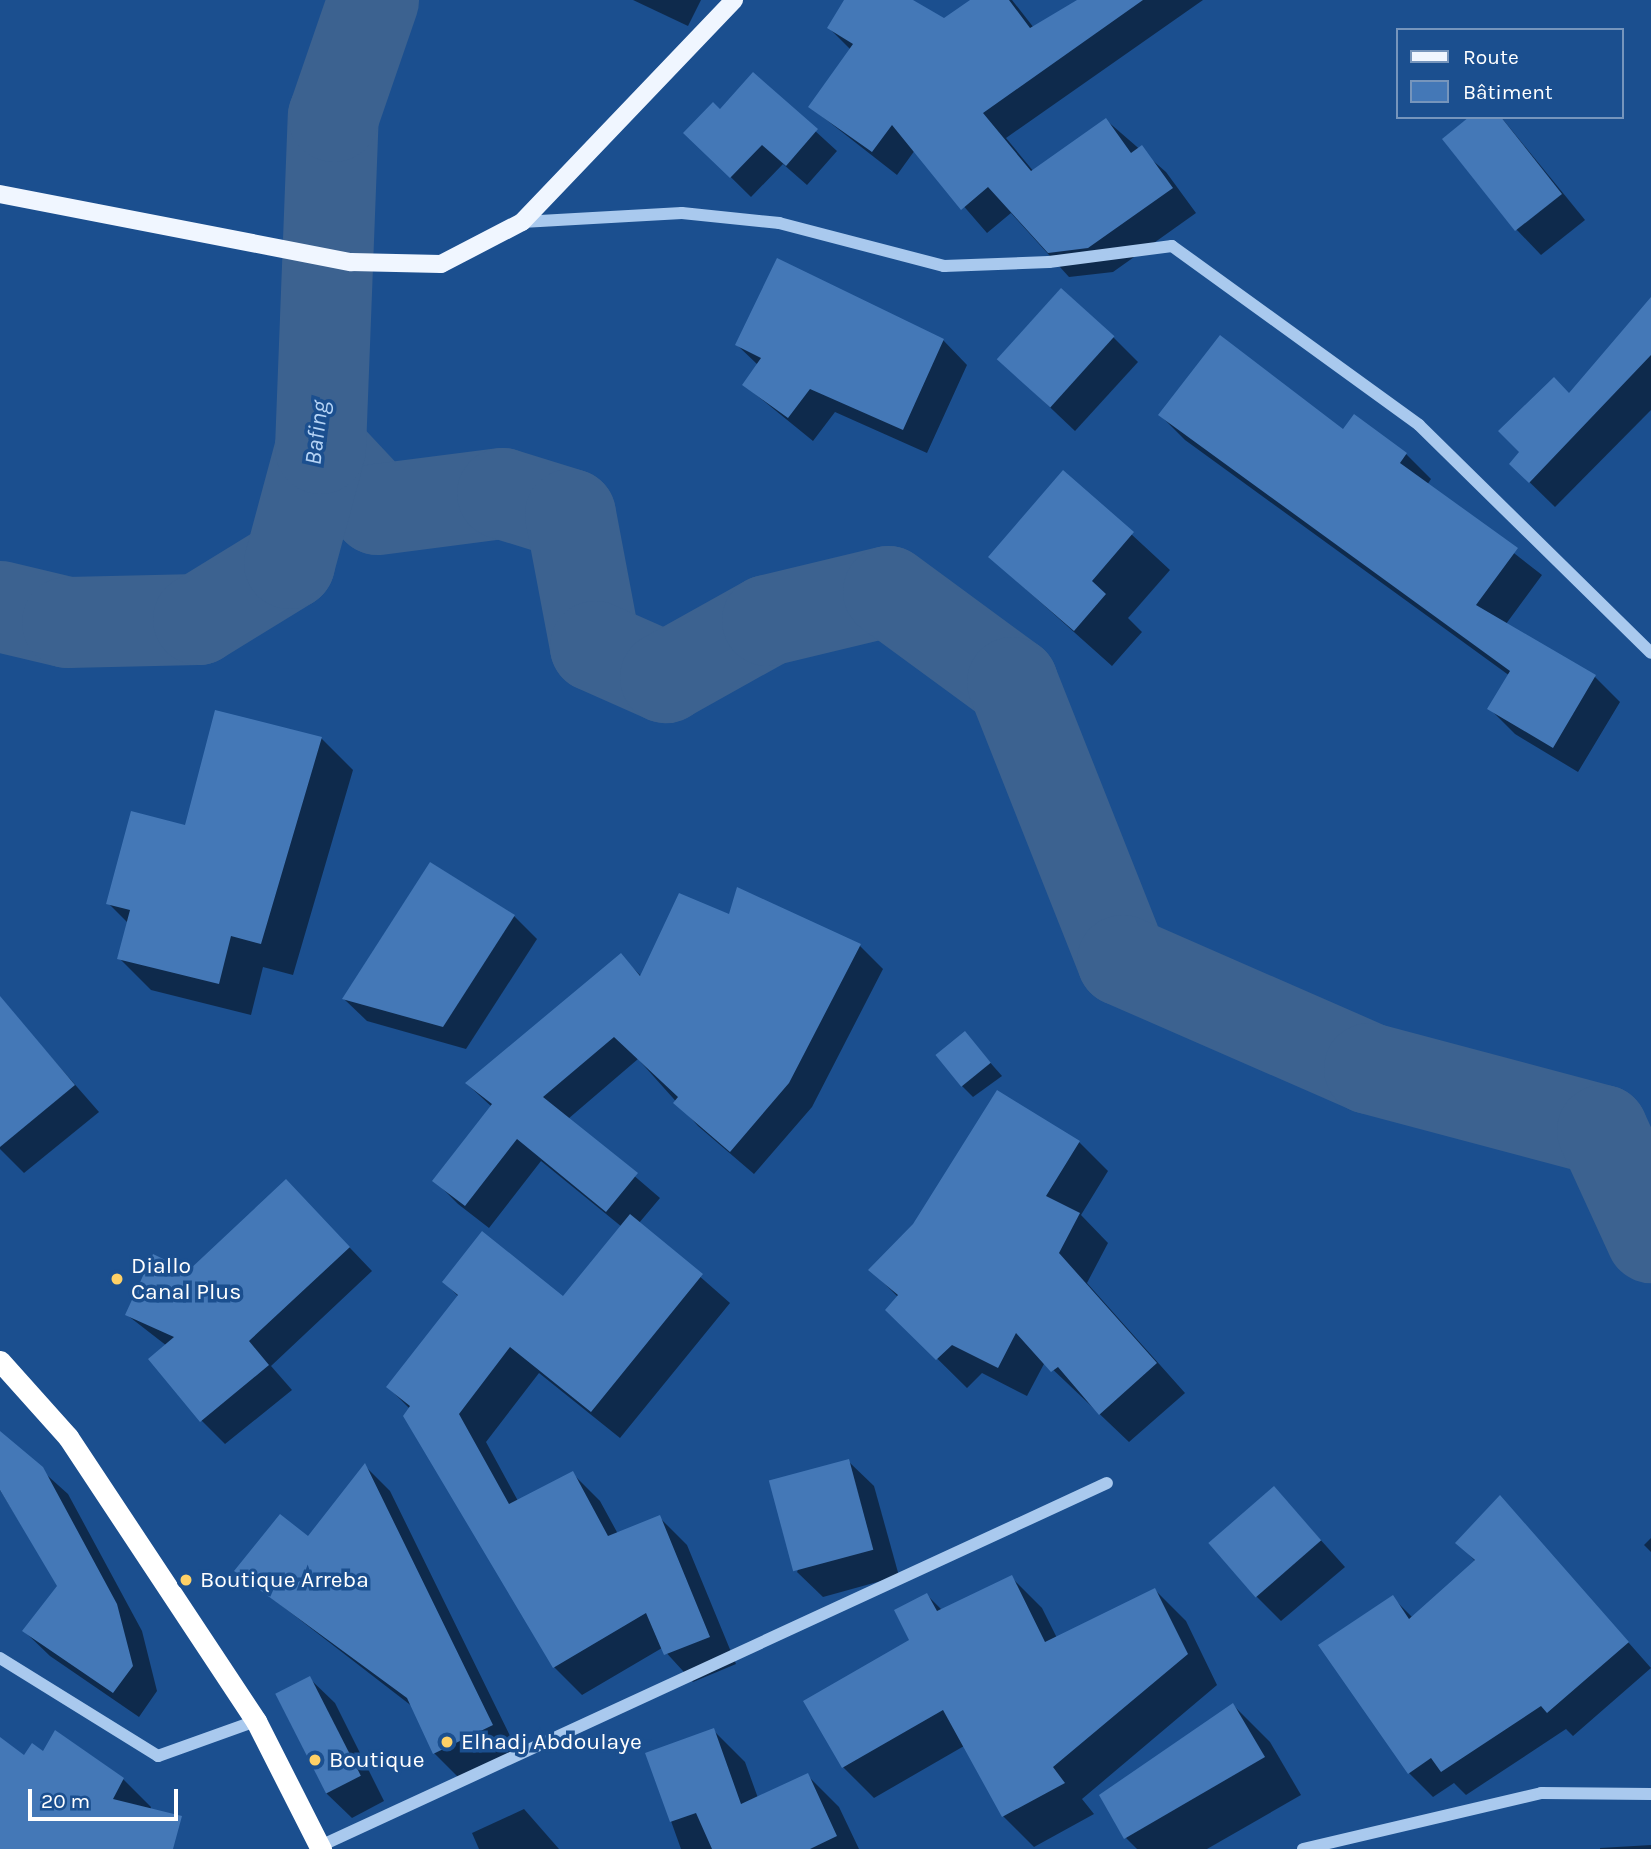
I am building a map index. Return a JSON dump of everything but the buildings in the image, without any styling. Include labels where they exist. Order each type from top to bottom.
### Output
[{"type":"highway","points":[[0,1361],[68,1437],[256,1721],[318,1848]]},
{"type":"main road","points":[[0,194],[351,262],[441,264],[522,222],[734,0]]},
{"type":"street","points":[[522,222],[682,213],[779,223],[944,265],[1049,262],[1172,246],[1419,425],[1651,653]]},
{"type":"street","points":[[318,1848],[1107,1483]]},
{"type":"street","points":[[0,1658],[158,1756],[256,1721]]},
{"type":"street","points":[[1303,1849],[1541,1793],[1651,1794]]},
{"type":"waterway","name":"Bafing","points":[[0,606],[67,622],[198,619],[289,563],[320,448],[333,116],[373,0]]},
{"type":"waterway","points":[[320,448],[377,509],[502,493],[570,514],[595,646],[665,677],[767,620],[888,591],[1012,682],[1122,960],[1369,1068],[1602,1130],[1651,1237]]},
{"type":"place","name":"Diallo Canal Plus","points":[[117,1279]]},
{"type":"place","name":"Boutique Arreba","points":[[186,1580]]},
{"type":"place","name":"Elhadj Abdoulaye","points":[[447,1742]]},
{"type":"place","name":"Boutique","points":[[315,1760]]}]
